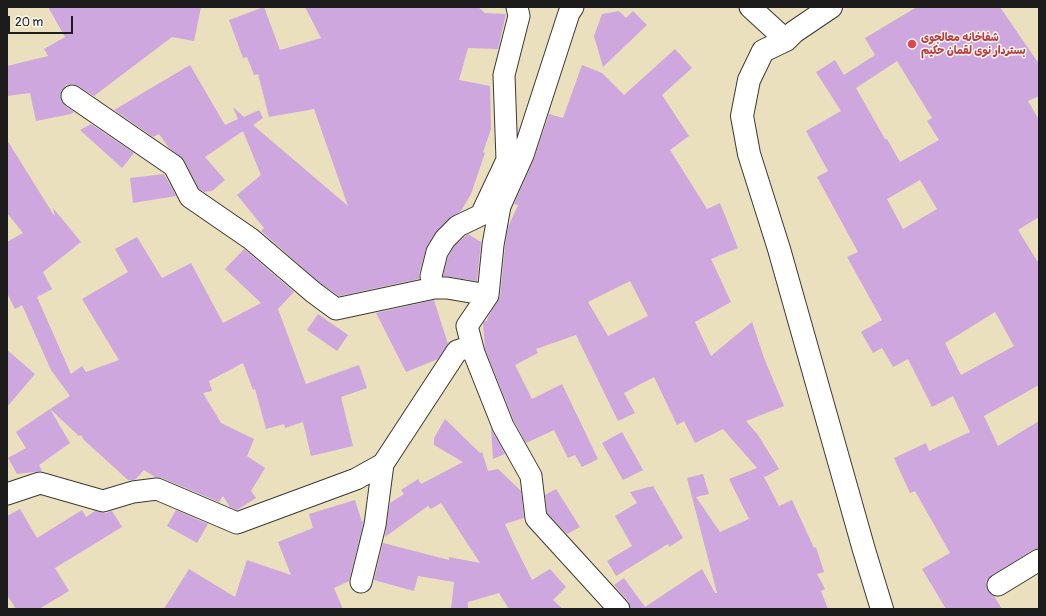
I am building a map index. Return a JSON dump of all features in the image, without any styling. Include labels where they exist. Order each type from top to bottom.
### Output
[{"type":"main road","points":[[831,7],[794,32],[786,40],[762,51],[749,80],[742,116],[747,147],[779,249],[882,609]]},
{"type":"street","points":[[434,288],[431,276],[437,252],[445,239],[458,226],[481,215],[507,160],[504,75],[519,16],[517,7]]},
{"type":"street","points":[[573,7],[569,13],[523,154],[500,206],[493,246],[488,295],[467,326],[472,346],[503,426],[531,476],[536,518],[615,608]]},
{"type":"street","points":[[750,7],[786,40]]},
{"type":"street","points":[[72,96],[174,166],[190,197],[250,239],[313,292],[336,309],[434,288],[488,295]]},
{"type":"street","points":[[361,582],[375,525],[383,464],[457,351],[472,346]]},
{"type":"street","points":[[7,494],[40,483],[103,501],[133,492],[156,489],[237,523],[356,479],[383,464]]},
{"type":"street","points":[[998,586],[1039,560]]},
{"type":"building","points":[[48,7],[201,7],[194,41],[172,37],[94,96],[73,84],[66,85],[60,95],[61,101],[65,106],[74,112],[71,114],[36,121],[30,93],[7,96],[7,66],[48,56],[44,49],[65,37]]},
{"type":"building","points":[[264,7],[280,50],[321,38],[305,7],[478,7],[485,13],[506,14],[498,49],[468,48],[459,80],[490,86],[491,129],[483,152],[485,153],[471,194],[461,211],[450,218],[437,231],[427,246],[419,273],[419,279],[339,296],[320,283],[261,231],[264,228],[237,195],[261,175],[243,131],[205,157],[225,180],[212,191],[204,192],[199,189],[184,160],[169,148],[159,134],[153,137],[114,110],[190,65],[225,125],[238,119],[233,107],[244,117],[259,110],[263,118],[253,125],[348,206],[314,109],[269,117],[258,74],[254,75],[247,57],[243,58],[229,20]]},
{"type":"building","points":[[917,7],[1000,7],[1039,64],[1039,96],[1028,101],[1039,120],[1039,217],[1018,230],[1039,264],[1039,385],[984,416],[998,446],[1039,421],[1039,548],[1033,550],[992,575],[986,582],[988,591],[994,596],[1002,609],[946,609],[922,569],[950,553],[915,491],[910,493],[894,458],[926,443],[929,451],[970,432],[953,396],[932,407],[908,359],[893,367],[882,348],[873,353],[861,332],[882,320],[847,257],[858,252],[817,177],[828,171],[806,131],[841,111],[816,72],[835,60],[844,75],[875,55],[865,38]],"holes":[[[897,61],[932,118],[927,121],[939,140],[900,162],[856,88]],[[920,180],[937,209],[903,229],[887,199]],[[995,312],[1014,346],[961,375],[945,343]]]},
{"type":"building","points":[[619,11],[626,18],[633,11],[647,25],[603,67],[594,36],[602,14]]},
{"type":"building","points":[[675,49],[692,68],[662,95],[689,136],[670,150],[707,209],[720,203],[738,248],[711,259],[731,302],[695,322],[711,356],[752,322],[764,358],[784,406],[746,421],[758,435],[779,469],[765,477],[763,475],[779,506],[792,500],[814,548],[816,547],[824,572],[817,574],[825,589],[821,591],[828,609],[631,609],[628,601],[614,585],[624,578],[645,607],[702,569],[715,593],[717,593],[687,478],[703,474],[709,494],[696,497],[720,532],[749,519],[729,479],[757,468],[723,429],[695,443],[684,421],[677,425],[654,377],[624,393],[635,413],[618,421],[576,335],[536,349],[538,353],[515,365],[532,399],[562,384],[598,459],[582,467],[575,455],[568,458],[554,430],[526,443],[514,421],[485,349],[483,323],[487,321],[500,297],[508,227],[518,205],[514,204],[534,159],[549,114],[563,118],[582,65],[602,73],[624,95]],"holes":[[[630,281],[648,316],[608,336],[588,302]]]},
{"type":"building","points":[[91,124],[134,153],[122,168],[80,130]]},
{"type":"building","points":[[7,140],[55,217],[53,208],[81,242],[43,272],[52,289],[37,297],[71,374],[82,366],[86,372],[119,360],[82,299],[128,272],[115,249],[137,237],[162,278],[191,263],[223,323],[261,303],[225,269],[244,249],[294,292],[278,309],[306,384],[359,365],[367,388],[341,397],[353,446],[311,456],[303,422],[285,428],[284,424],[266,429],[255,389],[253,390],[243,363],[209,381],[212,391],[203,393],[221,423],[254,439],[247,456],[265,468],[251,491],[256,498],[237,510],[230,507],[223,496],[219,502],[162,478],[155,477],[144,470],[135,480],[128,480],[84,440],[81,435],[79,436],[50,409],[70,396],[51,370],[22,305],[15,309],[7,293],[7,242],[23,233],[7,213]]},
{"type":"building","points":[[164,174],[176,196],[133,203],[130,178]]},
{"type":"building","points":[[468,234],[481,242],[477,281],[443,276],[448,257],[454,246]]},
{"type":"building","points":[[434,300],[448,344],[438,359],[406,372],[376,313]]},
{"type":"building","points":[[318,314],[348,335],[337,351],[307,330]]},
{"type":"building","points":[[7,350],[35,374],[7,407]]},
{"type":"building","points":[[50,409],[70,443],[39,465],[42,471],[17,474],[8,458],[26,448],[16,432]]},
{"type":"building","points":[[445,419],[480,453],[482,452],[488,471],[498,469],[521,491],[524,518],[505,524],[532,580],[550,569],[566,587],[553,600],[563,609],[509,609],[499,593],[468,602],[468,609],[451,609],[454,582],[418,576],[414,591],[374,580],[383,543],[449,560],[449,557],[480,563],[441,503],[431,509],[428,506],[385,537],[390,503],[404,494],[401,490],[418,479],[421,484],[463,462],[434,445],[434,438]]},
{"type":"building","points":[[491,428],[505,454],[493,459]]},
{"type":"building","points":[[622,432],[643,470],[623,480],[602,443]]},
{"type":"building","points":[[653,486],[683,538],[669,547],[668,544],[616,576],[607,561],[632,546],[615,516],[637,503],[630,492]]},
{"type":"building","points":[[556,489],[580,527],[567,534],[547,513],[545,495]]},
{"type":"building","points":[[355,500],[362,522],[364,520],[349,581],[334,588],[343,609],[164,609],[189,569],[235,597],[247,560],[291,575],[278,542],[313,528],[309,514]]},
{"type":"building","points":[[20,509],[37,538],[82,510],[86,517],[95,511],[106,513],[112,511],[122,527],[55,568],[69,591],[39,609],[16,609],[7,595],[7,516]]},
{"type":"building","points":[[176,510],[208,524],[197,543],[167,526]]},
{"type":"place","name":"شفاخانه معالجوی بستردار نوی لقمان حکیم","points":[[912,44]]}]
